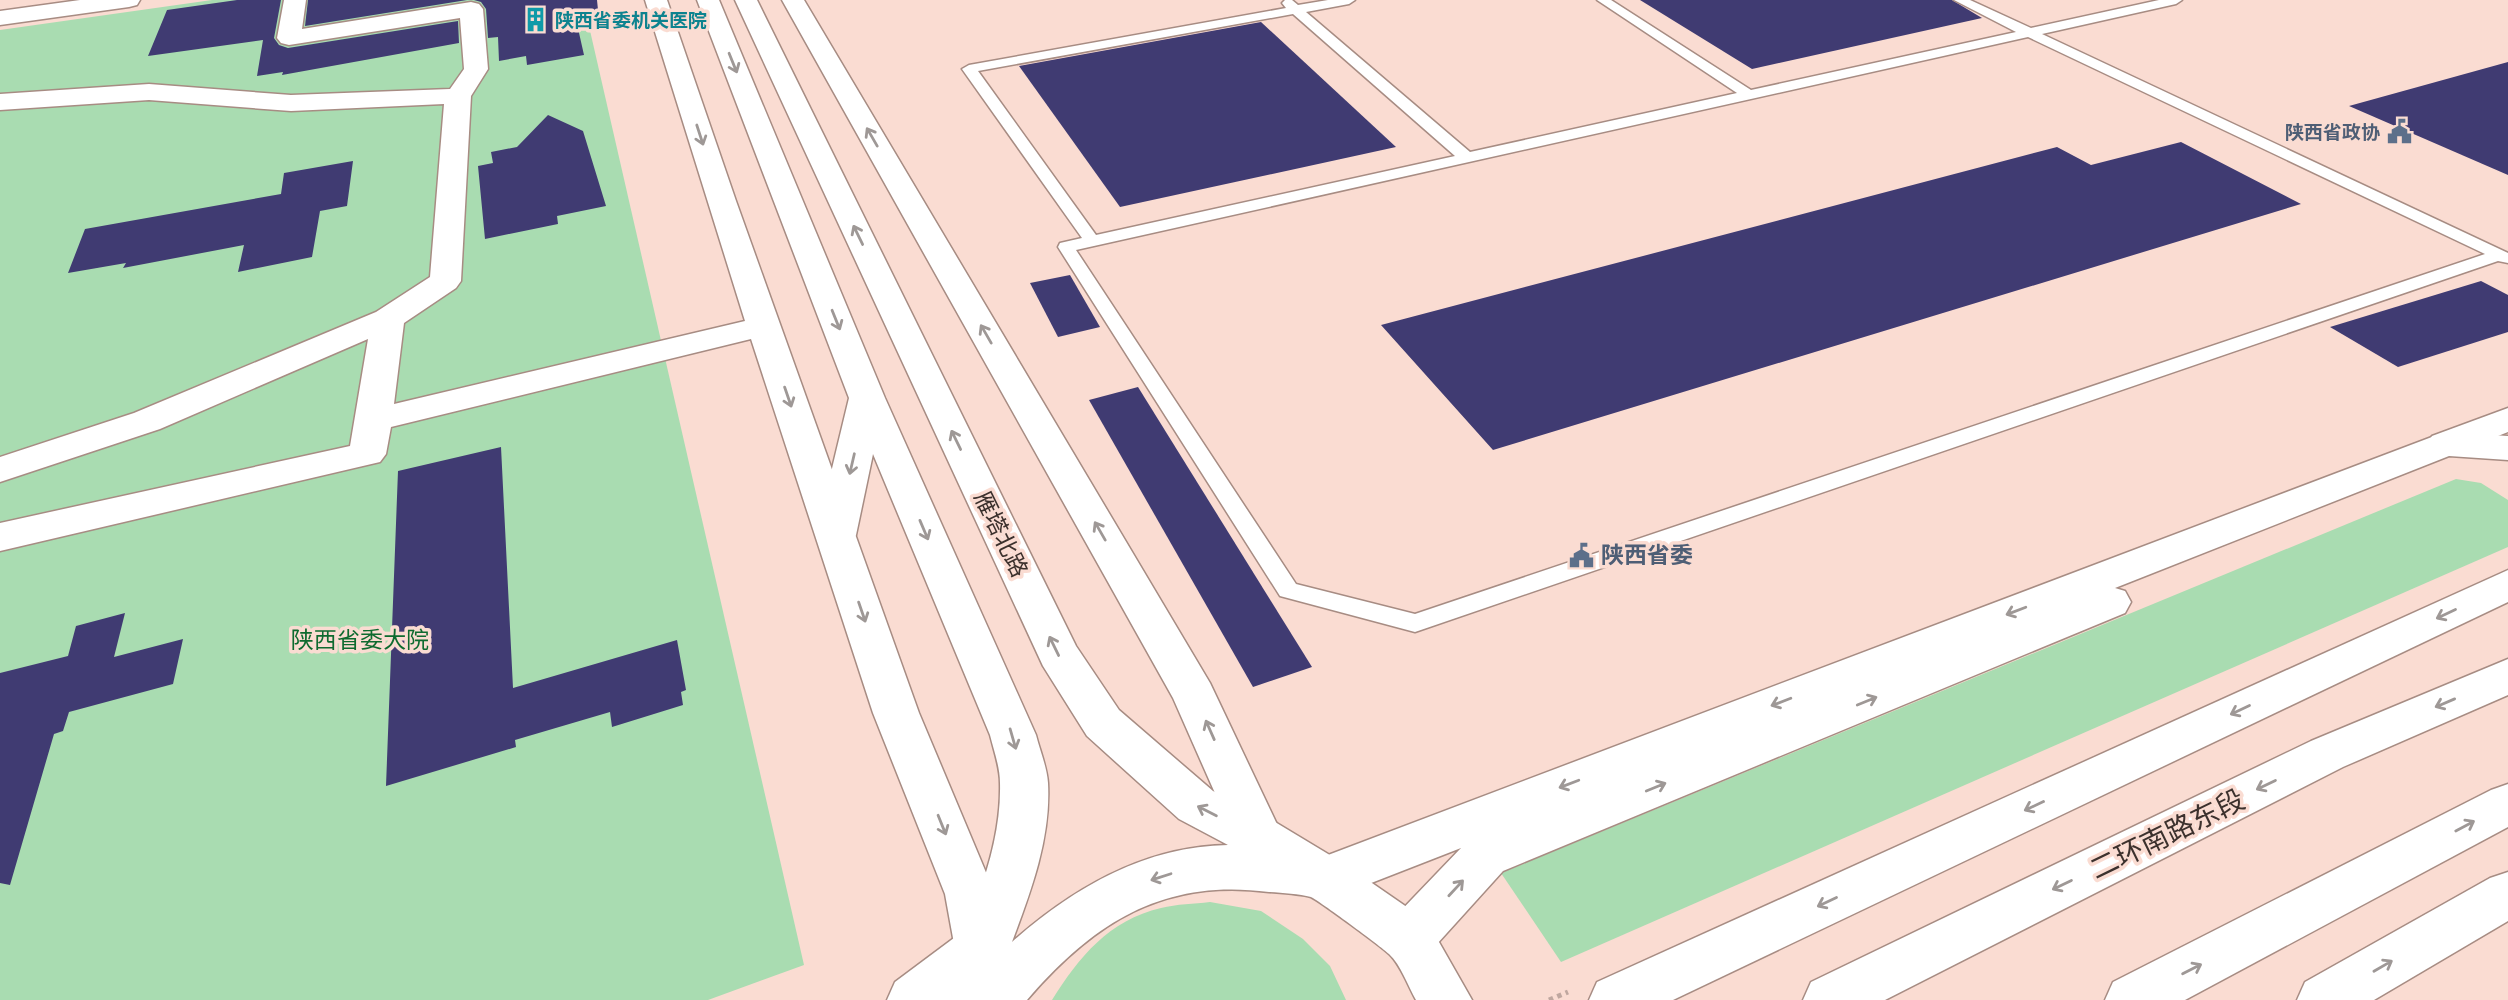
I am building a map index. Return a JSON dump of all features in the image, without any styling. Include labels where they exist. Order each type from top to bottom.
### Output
[{"type":"main road","points":[[0,18],[129,0]]},
{"type":"main road","points":[[0,470],[147,422],[388,319],[445,281],[458,96],[476,69],[471,9],[289,38],[295,0]]},
{"type":"main road","points":[[656,0],[764,326],[909,746],[970,894],[981,949]]},
{"type":"main road","points":[[708,0],[867,398],[1013,735],[1024,782],[1019,848],[1010,879],[963,1000]]},
{"type":"main road","name":"雁塔北路","points":[[746,0],[1058,654],[1103,723],[1196,806],[1258,837],[1325,879],[1409,938]]},
{"type":"main road","points":[[793,0],[1194,695],[1258,837]]},
{"type":"main road","points":[[0,102],[149,92],[291,103],[458,96]]},
{"type":"main road","points":[[0,537],[367,454],[388,319]]},
{"type":"main road","points":[[374,420],[764,326]]},
{"type":"main road","points":[[835,535],[867,398]]},
{"type":"main road","points":[[993,1000],[1018,968],[1061,933],[1135,885],[1181,871],[1229,866],[1325,879],[2508,419]]},
{"type":"main road","points":[[2445,444],[2508,448]]},
{"type":"main road","points":[[1445,1000],[1409,938],[1485,856],[2456,462],[2488,463],[2508,470]]},
{"type":"main road","points":[[1616,1000],[2508,585]]},
{"type":"main road","name":"二环南路东段","points":[[1830,1000],[2327,754],[2508,676]]},
{"type":"main road","points":[[2132,1000],[2508,804]]},
{"type":"main road","points":[[2324,1000],[2508,894]]},
{"type":"main road","points":[[914,1000],[981,949]]},
{"type":"lane","points":[[1091,241],[969,69],[1290,5],[1349,0]]},
{"type":"lane","points":[[1603,0],[1749,95]]},
{"type":"lane","points":[[1960,0],[2504,257]]},
{"type":"lane","points":[[2176,0],[1066,247],[1288,590],[1415,623],[2504,257]]},
{"type":"lane","points":[[1290,5],[1466,157]]},
{"type":"green space","name":"陕西省委大院","points":[[212,0],[583,0],[804,965],[708,1000],[0,1000],[0,30]]},
{"type":"green space","points":[[2456,479],[2481,483],[2508,500],[2508,547],[1561,962],[1501,873]]},
{"type":"green space","points":[[1210,902],[1261,911],[1303,939],[1330,966],[1346,1000],[1052,1000],[1073,969],[1097,942],[1126,921],[1161,908]]},
{"type":"building","points":[[237,0],[281,0],[274,38],[279,45],[288,48],[458,21],[459,43],[282,75],[283,72],[257,76],[263,40],[148,56],[167,10]]},
{"type":"building","points":[[308,0],[467,0],[305,26]]},
{"type":"building","name":"陕西省委机关医院","points":[[474,0],[597,0],[599,20],[577,24],[584,55],[527,65],[526,56],[499,61],[498,37],[488,38],[486,9],[481,2]]},
{"type":"building","points":[[1640,0],[1952,0],[1982,18],[1752,69]]},
{"type":"building","points":[[1261,22],[1396,147],[1120,207],[1019,66]]},
{"type":"building","points":[[2508,62],[2508,175],[2349,106]]},
{"type":"building","points":[[548,115],[583,131],[606,206],[557,216],[558,224],[485,239],[478,166],[493,163],[491,152],[517,147]]},
{"type":"building","points":[[2181,142],[2301,204],[1493,450],[1381,325],[2057,147],[2091,165]]},
{"type":"building","points":[[353,161],[347,206],[320,211],[312,257],[238,272],[244,245],[123,268],[126,263],[68,273],[85,229],[281,194],[284,173]]},
{"type":"building","points":[[1070,275],[1100,327],[1058,337],[1030,283]]},
{"type":"building","points":[[2481,281],[2508,295],[2508,332],[2398,367],[2330,327]]},
{"type":"building","points":[[1138,387],[1312,667],[1253,687],[1089,400]]},
{"type":"building","points":[[501,447],[513,688],[677,640],[686,690],[681,692],[683,705],[612,727],[610,712],[515,740],[516,747],[386,786],[398,471]]},
{"type":"building","points":[[125,613],[114,657],[183,639],[173,684],[69,712],[63,731],[54,734],[10,885],[0,883],[0,673],[68,656],[76,626]]},
{"type":"place","name":"陕西省委机关医院","points":[[535,20]]},
{"type":"place","name":"陕西省政协","points":[[2400,132]]},
{"type":"place","name":"陕西省委","points":[[1581,555]]}]
